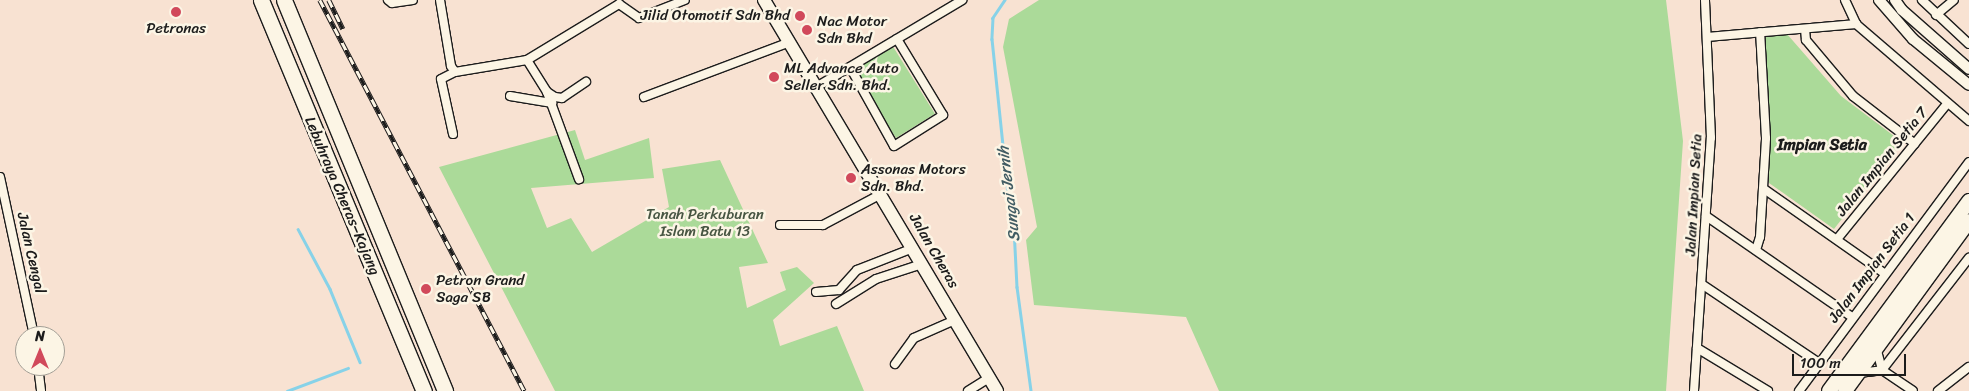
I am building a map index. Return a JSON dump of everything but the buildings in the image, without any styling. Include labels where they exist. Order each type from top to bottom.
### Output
[{"type":"highway","name":"Lebuhraya Cheras–Kajang","points":[[261,0],[424,391]]},
{"type":"highway","name":"Lebuhraya Cheras–Kajang","points":[[284,0],[445,391]]},
{"type":"highway","points":[[1829,391],[1969,202]]},
{"type":"highway","points":[[1845,391],[1969,221]]},
{"type":"main road","name":"Jalan Cheras","points":[[764,0],[818,86],[997,391]]},
{"type":"street","points":[[388,0],[392,3],[413,0]]},
{"type":"street","points":[[440,0],[448,54],[455,72]]},
{"type":"street","points":[[453,134],[440,79],[455,72],[527,60],[619,4],[639,18],[685,0]]},
{"type":"street","points":[[818,86],[962,0]]},
{"type":"street","name":"Jalan Impian Setia","points":[[1694,391],[1703,285],[1711,138],[1705,0]]},
{"type":"street","points":[[1845,0],[1856,24],[1969,121]]},
{"type":"street","points":[[1879,0],[1913,39],[1969,85]]},
{"type":"street","points":[[1896,0],[1902,10],[1969,69]]},
{"type":"street","points":[[1922,0],[1969,44]]},
{"type":"street","points":[[1936,15],[1954,0]]},
{"type":"street","points":[[1707,37],[1856,24]]},
{"type":"street","points":[[1805,29],[1806,40],[1853,96],[1915,144]]},
{"type":"street","points":[[1756,250],[1760,237],[1766,138],[1760,32]]},
{"type":"street","points":[[850,67],[894,146],[943,115],[897,39]]},
{"type":"street","points":[[644,97],[790,42]]},
{"type":"street","points":[[527,60],[552,103],[579,179]]},
{"type":"street","points":[[547,92],[562,98],[586,82]]},
{"type":"street","points":[[510,96],[552,103]]},
{"type":"street","name":"Jalan Impian Setia 7","points":[[1838,238],[1947,104]]},
{"type":"street","name":"Jalan Impian Setia 1","points":[[1800,391],[1884,273],[1969,162]]},
{"type":"street","name":"Jalan Cengal","points":[[0,177],[32,326]]},
{"type":"street","points":[[1764,189],[1838,238],[1884,273]]},
{"type":"street","points":[[780,225],[822,225],[881,194]]},
{"type":"street","points":[[1706,216],[1852,317]]},
{"type":"street","points":[[816,292],[839,290],[858,270],[913,248]]},
{"type":"street","points":[[1882,370],[1969,258]]},
{"type":"street","points":[[836,304],[876,280],[922,264]]},
{"type":"street","points":[[1703,285],[1820,363]]},
{"type":"street","points":[[895,364],[914,338],[955,320]]},
{"type":"street","points":[[1876,347],[1882,370]]},
{"type":"street","points":[[1697,348],[1768,391]]},
{"type":"street","points":[[1938,391],[1969,366]]},
{"type":"street","points":[[1858,373],[1882,370],[1913,391]]},
{"type":"street","points":[[39,376],[41,391]]},
{"type":"street","points":[[968,391],[989,378]]},
{"type":"green space","points":[[1039,0],[1666,0],[1683,141],[1666,391],[1219,391],[1186,317],[1034,305],[1026,240],[1037,227],[1003,47],[1009,19]]},
{"type":"green space","points":[[1787,34],[1841,96],[1902,142],[1834,229],[1769,183],[1770,127],[1765,37]]},
{"type":"green space","points":[[892,45],[935,114],[896,138],[853,69]]},
{"type":"green space","name":"Tanah Perkuburan Islam Batu 13","points":[[575,130],[585,160],[649,138],[654,178],[531,188],[547,228],[571,218],[592,252],[669,207],[662,169],[720,160],[768,263],[739,267],[747,308],[786,290],[780,272],[797,267],[814,283],[773,320],[780,346],[837,326],[864,391],[555,391],[439,167]]},
{"type":"waterway","name":"Sungai Jernih","points":[[1005,0],[993,18],[992,39],[1010,212],[1014,228],[1017,287],[1031,391]]},
{"type":"waterway","points":[[298,229],[330,289],[360,362]]},
{"type":"waterway","points":[[287,391],[348,368]]},
{"type":"railway","points":[[320,0],[524,391]]},
{"type":"railway","points":[[329,0],[343,29]]},
{"type":"place","name":"Petronas","points":[[176,12]]},
{"type":"place","name":"Jilid Otomotif Sdn Bhd","points":[[800,16]]},
{"type":"place","name":"Nac Motor Sdn Bhd","points":[[807,30]]},
{"type":"place","name":"ML Advance Auto Seller Sdn. Bhd.","points":[[774,77]]},
{"type":"place","name":"Assonas Motors Sdn. Bhd.","points":[[851,178]]},
{"type":"place","name":"Petron Grand Saga SB","points":[[426,289]]},
{"type":"district","name":"Impian Setia","points":[[1822,145]]}]
